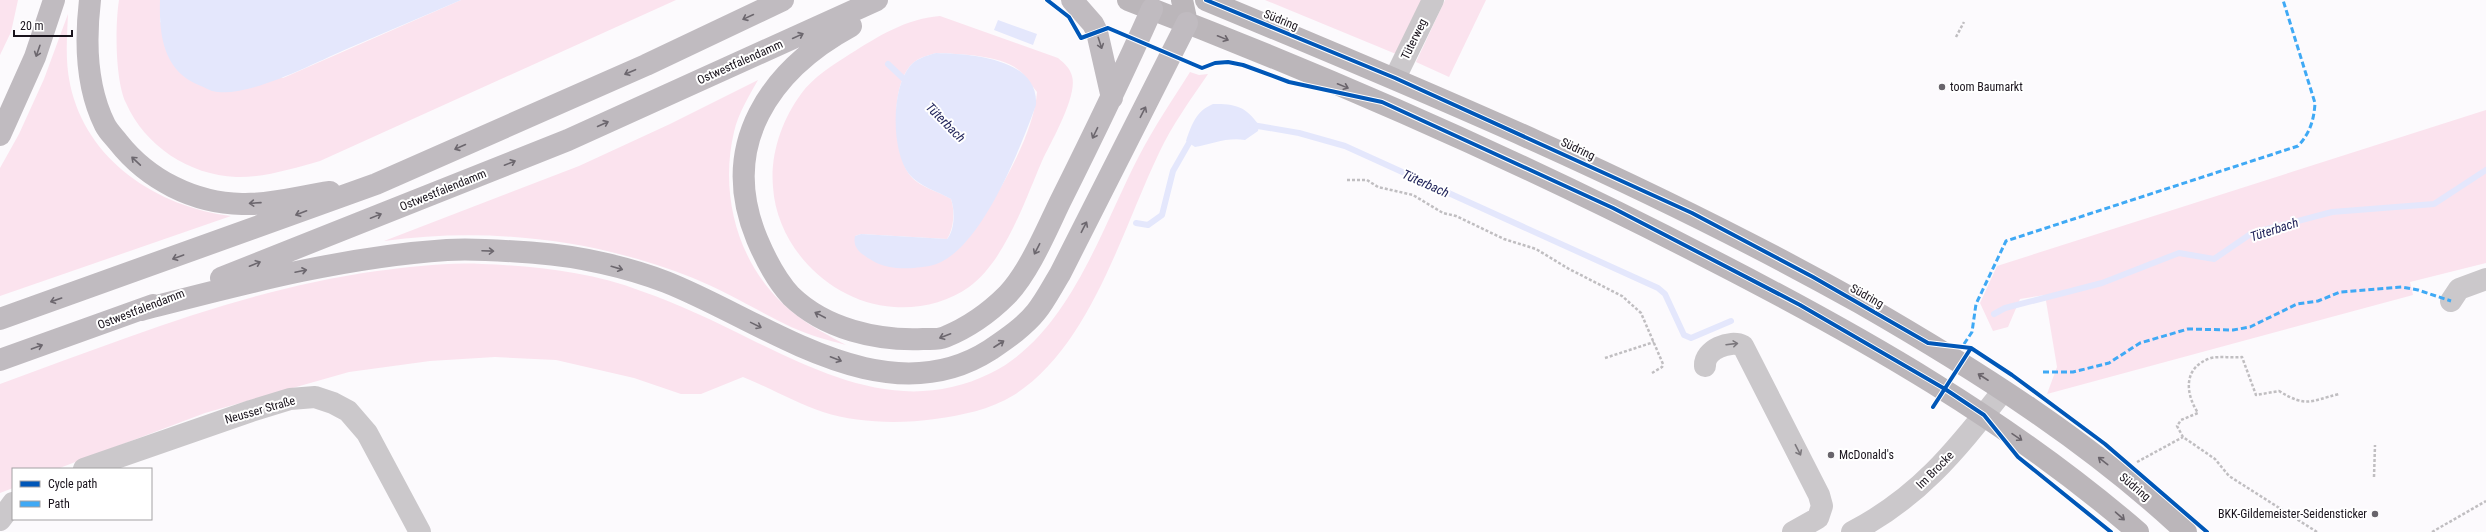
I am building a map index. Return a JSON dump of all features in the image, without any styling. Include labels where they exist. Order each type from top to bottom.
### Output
[{"type":"highway","points":[[0,135],[35,58],[54,0]]},
{"type":"highway","points":[[90,0],[88,56],[92,82],[106,126],[126,151],[145,170],[162,181],[196,197],[242,204],[376,184]]},
{"type":"highway","points":[[0,319],[376,184],[646,65],[783,0]]},
{"type":"highway","name":"Ostwestfalendamm","points":[[0,360],[141,310],[568,140],[877,0]]},
{"type":"highway","points":[[890,0],[862,20],[826,40],[800,60],[760,110],[748,142],[744,182],[751,225],[766,260],[790,295],[809,309],[851,331],[898,340],[943,338],[977,319],[1008,294],[1035,254],[1158,5]]},
{"type":"highway","points":[[1072,0],[1093,24],[1097,32],[1112,98]]},
{"type":"highway","points":[[141,310],[282,274],[361,258],[450,249],[539,253],[602,264],[665,282],[786,340],[862,369],[901,373],[943,371],[978,357],[1007,339],[1036,312],[1063,267],[1187,23]]},
{"type":"main road","points":[[1128,0],[1158,5],[1187,23],[1382,102],[1613,208],[1800,305],[1945,389],[1984,415],[2071,477],[2138,532]]},
{"type":"main road","points":[[1182,0],[1187,23]]},
{"type":"main road","name":"Südring","points":[[1206,0],[1395,78],[1692,213],[1893,322],[2004,391],[2092,452],[2134,485],[2186,532]]},
{"type":"street","name":"Tüterweg","points":[[1395,78],[1433,0]]},
{"type":"street","points":[[2451,301],[2459,289],[2486,279]]},
{"type":"street","points":[[1705,366],[1704,360],[1708,354],[1725,345],[1738,343],[1743,346],[1819,495],[1822,506],[1818,518],[1793,532]]},
{"type":"street","name":"Im Brocke","points":[[1852,532],[1884,513],[1925,483],[2004,391]]},
{"type":"street","name":"Neusser Straße","points":[[87,468],[251,411],[290,399],[315,397],[333,402],[348,411],[367,433],[420,532]]},
{"type":"street","points":[[0,520],[12,504]]},
{"type":"path","points":[[1956,37],[1964,22]]},
{"type":"path","points":[[1347,180],[1367,180],[1378,187],[1413,195],[1443,213],[1456,216],[1504,239],[1546,254],[1569,269],[1622,296],[1632,303],[1641,313],[1663,364],[1662,367],[1652,373]]},
{"type":"path","points":[[1605,358],[1654,342]]},
{"type":"path","points":[[2318,532],[2228,476],[2215,459],[2183,437],[2177,426],[2181,420],[2198,413],[2190,401],[2187,390],[2190,378],[2201,363],[2212,358],[2242,357],[2256,395],[2280,391],[2298,402],[2306,402],[2339,394]]},
{"type":"path","points":[[2131,466],[2183,437]]},
{"type":"path","points":[[2374,477],[2375,445]]},
{"type":"path","points":[[2432,532],[2486,501]]},
{"type":"shaded area","points":[[0,0],[18,0],[11,32],[0,55]]},
{"type":"shaded area","points":[[119,0],[160,0],[160,22],[283,78],[461,0],[676,0],[320,161],[268,174],[236,177],[202,171],[170,155],[157,145],[134,118],[122,93],[118,67],[117,23]]},
{"type":"shaded area","points":[[1265,0],[1422,0],[1396,54]]},
{"type":"shaded area","points":[[1445,0],[1486,0],[1449,77],[1416,62]]},
{"type":"shaded area","points":[[68,14],[68,75],[79,111],[92,136],[109,157],[129,176],[152,191],[177,202],[204,211],[231,216],[0,296],[0,168],[19,134],[44,79]]},
{"type":"shaded area","points":[[940,16],[1058,58],[1070,71],[1073,85],[1068,107],[1063,119],[1042,161],[1013,229],[993,262],[982,276],[969,287],[952,297],[924,306],[894,307],[871,303],[850,295],[830,284],[812,269],[797,251],[785,231],[777,210],[773,187],[773,162],[779,138],[788,115],[794,104],[811,82],[837,62],[882,35],[893,29],[927,18]],"holes":[[[936,53],[981,56],[1004,62],[1021,72],[1037,92],[1034,111],[1018,154],[994,198],[956,251],[855,236],[861,234],[947,239],[949,235],[953,219],[951,199],[923,186],[909,174],[900,150],[897,134],[897,102],[900,87],[905,74],[917,60]]]},
{"type":"shaded area","points":[[1190,72],[1199,75],[1208,74],[1182,112],[1164,143],[1117,251],[1084,318],[1064,348],[1041,374],[1014,395],[995,405],[956,416],[921,421],[878,422],[836,416],[823,412],[743,377],[701,394],[681,394],[634,378],[556,360],[495,357],[430,361],[349,372],[205,413],[60,468],[12,468],[12,488],[0,493],[0,384],[139,333],[233,303],[328,279],[403,268],[442,264],[522,266],[563,271],[603,279],[622,284],[669,301],[710,319],[779,353],[838,378],[868,386],[898,391],[928,391],[959,385],[991,373],[1018,355],[1042,333],[1062,306],[1080,277],[1139,156]]},
{"type":"shaded area","points":[[758,80],[738,119],[734,132],[730,158],[729,184],[732,209],[739,234],[749,258],[762,280],[779,300],[804,321],[846,345],[811,335],[791,327],[718,289],[693,278],[656,265],[580,245],[502,236],[463,235],[384,241],[579,166],[670,124]]},
{"type":"shaded area","points":[[2486,110],[2486,263],[2410,282],[2413,295],[2047,394],[2057,367],[2045,295],[2020,299],[2008,327],[1993,331],[1980,303],[1997,266]]},
{"type":"water","points":[[160,0],[461,0],[266,84],[232,92],[218,92],[209,90],[188,80],[178,72],[171,62],[163,39]]},
{"type":"water","points":[[998,20],[1037,34],[1033,45],[994,30]]},
{"type":"water","points":[[936,53],[967,55],[984,58],[1015,68],[1027,77],[1034,89],[1036,105],[999,192],[986,215],[972,235],[957,251],[941,262],[914,268],[888,267],[873,261],[859,251],[855,245],[855,236],[861,234],[947,239],[952,230],[954,214],[951,199],[923,186],[909,174],[903,164],[896,136],[899,89],[904,76],[910,66],[916,61]]},
{"type":"water","points":[[1213,104],[1234,106],[1244,110],[1259,125],[1258,131],[1245,140],[1232,139],[1195,147],[1186,141],[1190,129],[1202,110]]},
{"type":"waterway","name":"Tüterbach","points":[[888,64],[907,82]]},
{"type":"waterway","name":"Tüterbach","points":[[1252,125],[1299,133],[1345,146],[1658,288],[1665,294],[1684,335],[1691,338],[1731,321]]},
{"type":"waterway","name":"Tüterbach","points":[[1136,223],[1148,225],[1162,215],[1173,171],[1189,143],[1195,138]]},
{"type":"waterway","name":"Tüterbach","points":[[1994,314],[2005,308],[2102,283],[2179,253],[2214,259],[2252,233],[2332,212],[2434,204],[2486,170]]},
{"type":"marked path","points":[[1964,344],[1972,332],[1976,304],[2006,241],[2298,146],[2306,136],[2311,126],[2315,103],[2283,0]]},
{"type":"marked path","points":[[2043,372],[2073,372],[2109,363],[2140,343],[2188,329],[2233,330],[2250,327],[2297,304],[2318,301],[2340,292],[2402,287],[2418,290],[2451,301]]},
{"type":"cycle path","points":[[1047,0],[1069,17],[1081,38],[1108,28],[1202,68],[1215,63],[1228,62],[1243,65],[1289,82],[1382,102],[1613,208],[1800,305],[1945,389],[1984,415],[2018,457],[2111,532]]},
{"type":"cycle path","points":[[1206,0],[1395,78],[1692,213],[1813,277],[1928,343],[1971,348],[2012,375],[2105,444],[2207,532]]},
{"type":"cycle path","points":[[1933,407],[1971,348]]},
{"type":"place","name":"toom Baumarkt","points":[[1942,87]]},
{"type":"place","name":"McDonald's","points":[[1831,455]]},
{"type":"place","name":"BKK-Gildemeister-Seidensticker","points":[[2375,514]]}]
